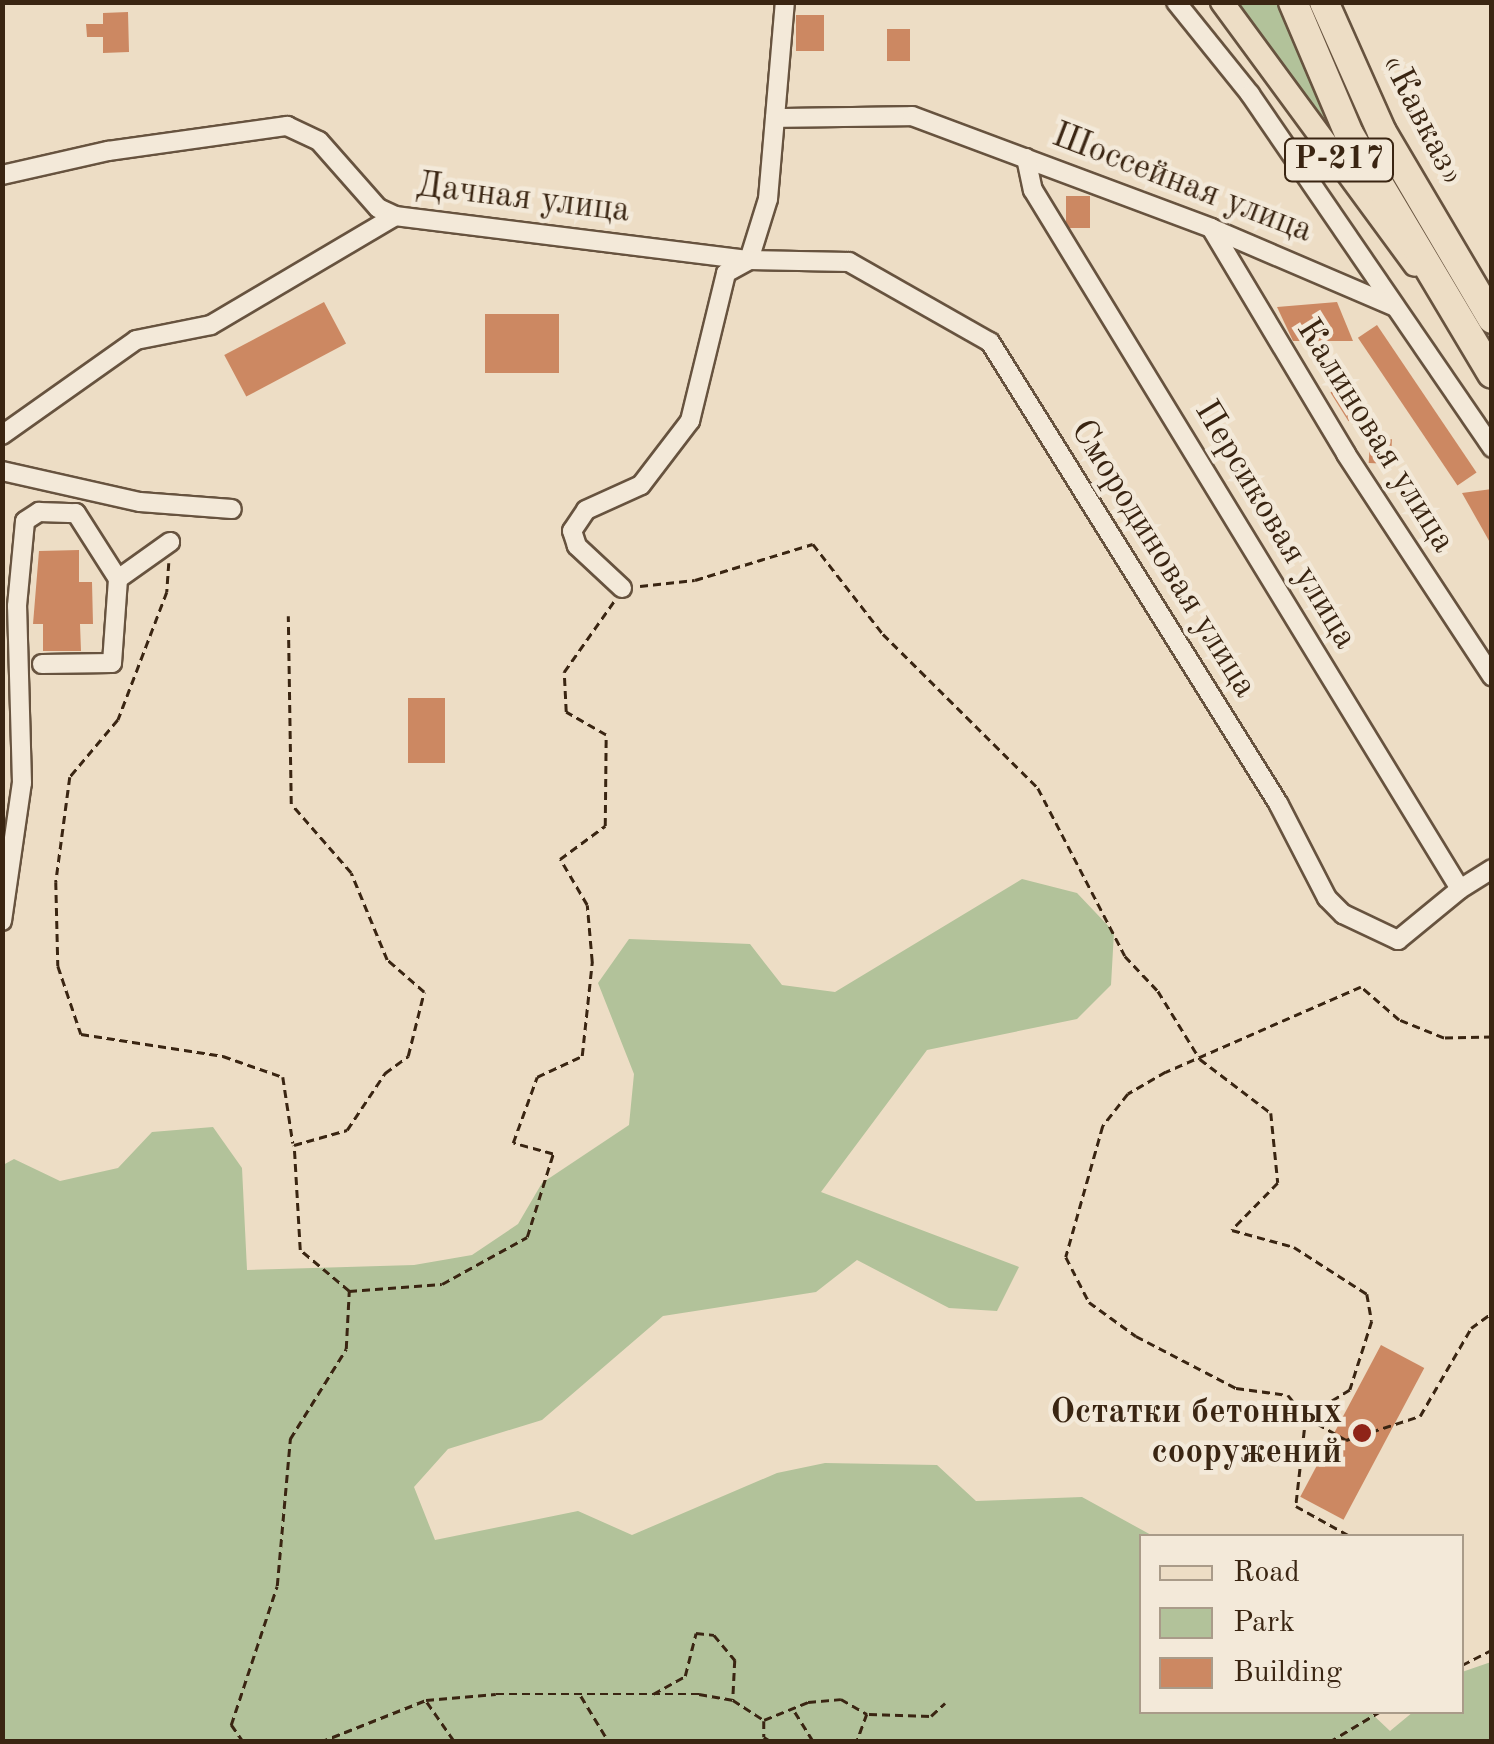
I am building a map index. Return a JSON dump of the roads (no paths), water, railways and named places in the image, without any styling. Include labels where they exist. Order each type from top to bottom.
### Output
[{"type":"highway","name":"«Кавказ»","points":[[1294,2],[1349,134],[1492,374]]},
{"type":"highway","name":"«Кавказ»","points":[[1324,2],[1382,132],[1492,319]]},
{"type":"main road","name":"Р-217","points":[[1222,2],[1456,318]]},
{"type":"street","points":[[622,588],[577,546],[572,531],[586,510],[641,486],[690,421],[726,273],[749,260],[768,199],[785,2]]},
{"type":"street","points":[[1176,2],[1250,94],[1492,448]]},
{"type":"street","name":"Шоссейная улица","points":[[775,118],[912,116],[1211,228],[1395,307]]},
{"type":"street","points":[[2,175],[108,151],[287,126],[319,140],[378,208],[396,216]]},
{"type":"street","name":"Персиковая улица","points":[[1026,158],[1032,190],[1460,889]]},
{"type":"street","name":"Дачная улица","points":[[2,434],[136,340],[211,325],[396,216],[749,260]]},
{"type":"street","name":"Калиновая улица","points":[[1211,228],[1346,454],[1492,676]]},
{"type":"street","name":"Смородиновая улица","points":[[749,260],[849,262],[990,342],[1278,803],[1327,898],[1343,914],[1398,940],[1460,889]]},
{"type":"street","points":[[2,471],[140,502],[232,509]]},
{"type":"street","points":[[2,921],[22,783],[11,720],[18,574],[25,521],[39,512],[76,513],[118,580],[112,663],[42,664]]},
{"type":"street","points":[[118,580],[170,542]]},
{"type":"street","points":[[1460,889],[1492,869]]},
{"type":"place","name":"Остатки бетонных сооружений","points":[[1362,1433]]}]
